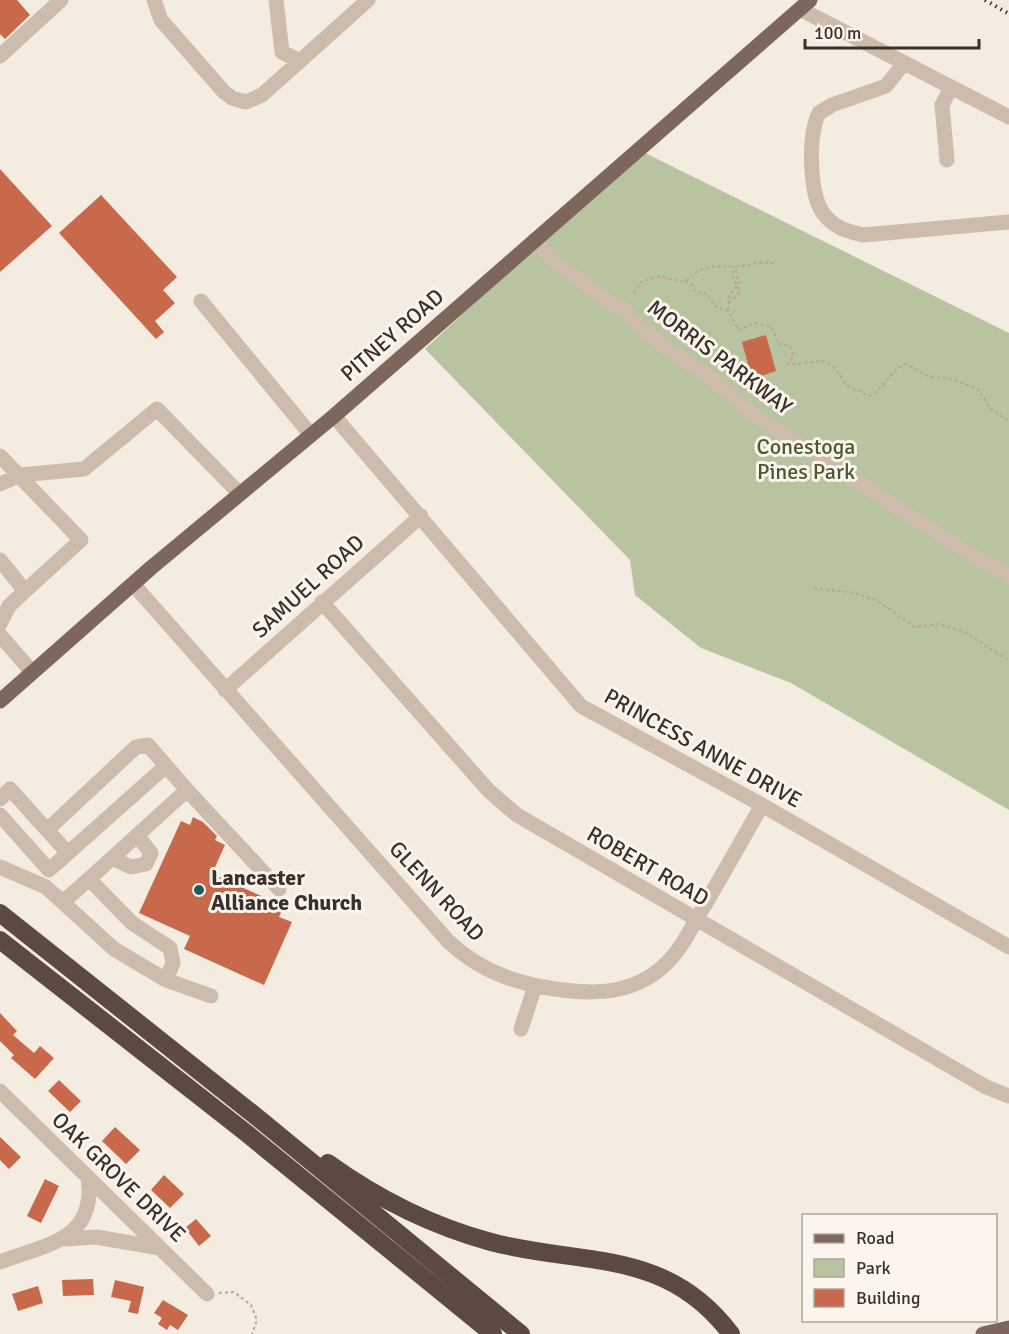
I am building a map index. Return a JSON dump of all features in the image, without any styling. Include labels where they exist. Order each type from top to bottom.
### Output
[{"type":"highway","points":[[0,913],[521,1334]]},
{"type":"highway","points":[[0,940],[245,1132],[493,1334]]},
{"type":"highway","points":[[178,1055],[348,1177],[394,1205],[443,1227],[493,1242],[601,1258],[639,1268],[694,1298],[731,1334]]},
{"type":"main road","name":"PITNEY ROAD","points":[[0,701],[133,584],[334,416],[805,4]]},
{"type":"main road","points":[[983,1334],[1009,1328]]},
{"type":"street","points":[[0,56],[61,0]]},
{"type":"street","points":[[154,0],[161,20],[214,82],[232,98],[246,102],[254,100],[368,0]]},
{"type":"street","points":[[276,0],[282,52],[299,62]]},
{"type":"street","points":[[805,4],[904,63],[1009,117]]},
{"type":"street","points":[[904,63],[886,86],[832,105],[819,113],[812,133],[813,182],[822,212],[841,230],[863,235],[1009,222]]},
{"type":"street","points":[[947,160],[942,105],[951,87]]},
{"type":"street","name":"MORRIS PARKWAY","points":[[534,241],[557,263],[612,304],[623,309],[638,326],[667,349],[705,373],[754,415],[967,552],[1009,576]]},
{"type":"street","points":[[201,301],[311,435]]},
{"type":"street","points":[[0,483],[20,475],[84,469],[157,409],[240,494]]},
{"type":"street","name":"PRINCESS ANNE DRIVE","points":[[334,416],[581,706],[1009,947]]},
{"type":"street","points":[[0,456],[81,540],[9,606],[0,624]]},
{"type":"street","name":"SAMUEL ROAD","points":[[225,690],[421,516]]},
{"type":"street","points":[[0,561],[25,591]]},
{"type":"street","name":"GLENN ROAD","points":[[133,584],[464,956],[491,972],[535,986],[595,994],[615,992],[638,984],[675,954],[762,806]]},
{"type":"street","name":"ROBERT ROAD","points":[[322,602],[500,803],[538,830],[986,1087],[1009,1096]]},
{"type":"street","points":[[0,635],[32,672]]},
{"type":"street","points":[[47,830],[140,745],[148,745],[279,889]]},
{"type":"street","points":[[36,881],[166,766]]},
{"type":"street","points":[[0,798],[10,789],[68,853]]},
{"type":"street","points":[[64,901],[187,790]]},
{"type":"street","points":[[0,815],[49,870]]},
{"type":"street","points":[[112,858],[131,867],[146,864],[151,854],[137,835]]},
{"type":"street","points":[[0,867],[36,881],[64,901],[114,948],[166,980],[211,996]]},
{"type":"street","points":[[89,879],[132,923],[170,948],[173,963],[166,980]]},
{"type":"street","points":[[521,1029],[535,986]]},
{"type":"street","name":"OAK GROVE DRIVE","points":[[0,1091],[207,1294]]},
{"type":"street","points":[[0,1262],[62,1239],[75,1230],[85,1218],[90,1195],[88,1177]]},
{"type":"street","points":[[62,1239],[96,1237],[160,1248]]},
{"type":"path","points":[[685,282],[689,276],[712,266],[734,268],[765,261],[776,264]]},
{"type":"path","points":[[734,268],[740,278],[737,286],[729,295],[728,311],[739,330],[756,323],[772,327],[778,344],[788,345],[792,349],[793,357],[788,364],[816,360],[829,364],[841,372],[846,385],[863,396],[876,394],[905,363],[928,376],[954,380],[978,389],[991,409],[1009,421]]},
{"type":"path","points":[[729,303],[739,295],[733,277],[734,268]]},
{"type":"path","points":[[634,293],[641,282],[658,276],[691,284],[694,292],[706,293],[716,307],[728,311]]},
{"type":"path","points":[[814,588],[854,593],[878,601],[914,627],[938,624],[963,631],[1009,661]]},
{"type":"path","points":[[207,1294],[234,1292],[244,1297],[255,1310],[257,1320],[252,1334]]},
{"type":"green space","name":"Conestoga Pines Park","points":[[639,150],[1009,333],[1009,810],[791,683],[701,648],[635,595],[630,560],[425,349]]},
{"type":"building","points":[[0,0],[17,0],[30,15],[5,39],[0,34]]},
{"type":"building","points":[[0,169],[52,226],[0,272]]},
{"type":"building","points":[[101,195],[177,277],[163,290],[175,303],[155,321],[164,332],[156,339],[59,233]]},
{"type":"building","points":[[766,335],[776,371],[752,379],[742,342]]},
{"type":"building","name":"Lancaster Alliance Church","points":[[193,817],[203,822],[217,836],[215,840],[225,845],[212,874],[284,906],[279,917],[292,922],[264,985],[184,949],[190,936],[139,913],[181,821],[190,825]]},
{"type":"building","points":[[0,1013],[17,1031],[13,1035],[34,1053],[40,1046],[54,1058],[35,1079],[11,1058],[14,1055],[0,1041]]},
{"type":"building","points":[[59,1080],[81,1101],[70,1112],[48,1091]]},
{"type":"building","points":[[115,1127],[140,1150],[126,1164],[102,1141]]},
{"type":"building","points":[[0,1137],[21,1157],[9,1169],[0,1160]]},
{"type":"building","points":[[164,1175],[184,1194],[170,1208],[151,1190]]},
{"type":"building","points":[[45,1179],[59,1186],[41,1223],[27,1216]]},
{"type":"building","points":[[196,1219],[211,1236],[199,1246],[185,1228]]},
{"type":"building","points":[[93,1279],[94,1295],[63,1296],[62,1280]]},
{"type":"building","points":[[115,1280],[144,1287],[138,1314],[128,1312],[131,1301],[111,1297]]},
{"type":"building","points":[[38,1286],[43,1303],[18,1311],[12,1294]]},
{"type":"building","points":[[163,1300],[188,1315],[178,1330],[170,1325],[167,1330],[158,1324],[162,1318],[154,1313]]},
{"type":"railway","points":[[985,0],[1009,14]]},
{"type":"place","name":"Lancaster Alliance Church","points":[[199,890]]}]
